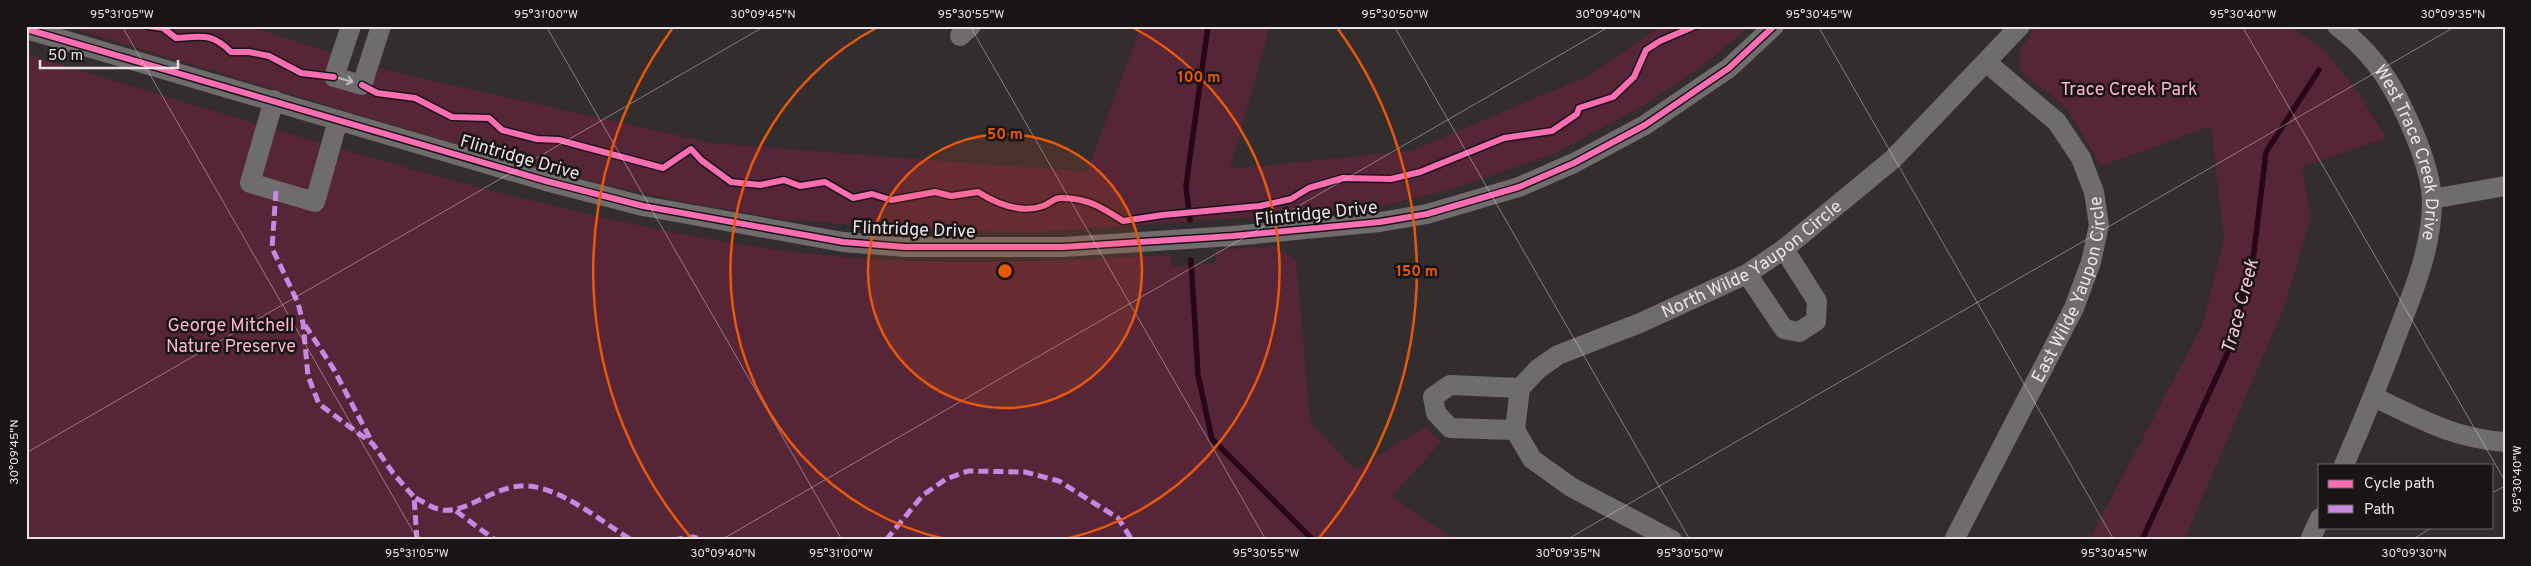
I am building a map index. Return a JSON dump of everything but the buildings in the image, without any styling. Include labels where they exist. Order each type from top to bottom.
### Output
[{"type":"street","points":[[350,26],[334,77],[362,84],[381,26]]},
{"type":"street","name":"Flintridge Drive","points":[[26,29],[546,181],[642,206],[844,242],[905,247],[1063,247],[1205,238],[1380,222],[1427,214],[1519,187],[1574,162],[1645,125],[1729,68],[1774,26]]},
{"type":"street","name":"North Wilde Yaupon Circle","points":[[1986,62],[2004,26]]},
{"type":"street","name":"North Wilde Yaupon Circle","points":[[1520,388],[1538,369],[1558,355],[1640,323],[1746,274],[1784,249],[1893,159],[2020,26]]},
{"type":"street","name":"West Trace Creek Drive","points":[[2344,464],[2374,397],[2422,268],[2430,232],[2432,199],[2423,157],[2397,95],[2376,63],[2349,29]]},
{"type":"street","name":"East Wilde Yaupon Circle","points":[[1954,540],[2074,308],[2091,262],[2099,225],[2094,192],[2081,158],[2057,122],[1986,62]]},
{"type":"street","points":[[274,100],[250,184],[315,202],[338,120]]},
{"type":"street","points":[[2432,199],[2505,186]]},
{"type":"street","points":[[1746,274],[1784,329],[1800,332],[1808,327],[1816,321],[1817,301],[1784,249]]},
{"type":"street","points":[[1515,430],[1450,428],[1436,413],[1433,397],[1450,386],[1520,388],[1515,430],[1532,459],[1571,487],[1672,540]]},
{"type":"street","points":[[2374,397],[2444,430],[2476,440],[2505,442]]},
{"type":"street","points":[[2310,540],[2318,522]]},
{"type":"green space","points":[[64,26],[248,26],[332,53],[325,83],[370,95],[377,67],[711,143],[1087,172],[1141,26],[1270,26],[1230,169],[1411,151],[1588,76],[1661,26],[1751,26],[1694,72],[1641,107],[1551,155],[1449,190],[1367,209],[1038,232],[913,230],[781,219],[679,201],[560,175]]},
{"type":"green space","name":"Trace Creek Park","points":[[2036,26],[2288,26],[2324,50],[2358,92],[2386,138],[2301,167],[2311,217],[2283,310],[2184,540],[2089,540],[2203,324],[2224,238],[2211,126],[2101,166],[2066,107],[2020,71],[2020,50]]},
{"type":"green space","name":"George Mitchell Nature Preserve","points":[[26,54],[332,147],[455,181],[631,224],[784,251],[866,259],[953,262],[1040,261],[1170,255],[1173,266],[1215,264],[1217,250],[1273,246],[1296,259],[1310,422],[1355,470],[1425,427],[1441,442],[1392,496],[1454,540],[26,540]]},
{"type":"waterway","points":[[1190,220],[1186,186],[1208,26]]},
{"type":"waterway","name":"Trace Creek","points":[[2142,540],[2228,352],[2253,260],[2266,152],[2319,70]]},
{"type":"waterway","points":[[1191,260],[1198,375],[1212,439],[1313,540]]},
{"type":"marked path","points":[[276,191],[272,248],[298,303],[303,323],[308,376],[319,404],[373,444],[393,473],[414,497]]},
{"type":"marked path","points":[[305,325],[333,368],[372,442]]},
{"type":"marked path","points":[[886,540],[923,495],[946,479],[968,471],[1025,472],[1059,481],[1118,518],[1132,540]]},
{"type":"marked path","points":[[417,540],[414,497],[435,508],[457,509],[499,491],[521,486],[535,487],[563,497],[630,539],[635,540]]},
{"type":"marked path","points":[[456,511],[495,540]]},
{"type":"marked path","points":[[673,540],[693,537],[706,540]]},
{"type":"cycle path","points":[[148,26],[163,28],[176,38],[206,37],[218,41],[231,52],[249,52],[269,56],[301,73],[334,77]]},
{"type":"cycle path","points":[[362,85],[377,93],[415,98],[452,117],[489,118],[502,130],[537,139],[559,140],[663,168],[691,149],[701,160],[731,182],[760,185],[784,180],[800,186],[825,182],[853,198],[872,194],[891,200],[935,192],[951,196],[978,192],[1001,204],[1026,209],[1043,206],[1058,198],[1069,198],[1094,204],[1123,221],[1163,215],[1260,206],[1291,199],[1309,188],[1343,178],[1391,179],[1420,172],[1504,138],[1552,131],[1577,114],[1579,108],[1613,97],[1634,77],[1646,50],[1660,41],[1695,26]]},
{"type":"cycle path","points":[[26,29],[546,181],[643,206],[843,242],[905,247],[1063,247],[1233,236],[1380,222],[1427,214],[1519,187],[1574,163],[1645,125],[1729,68],[1774,26]]}]
